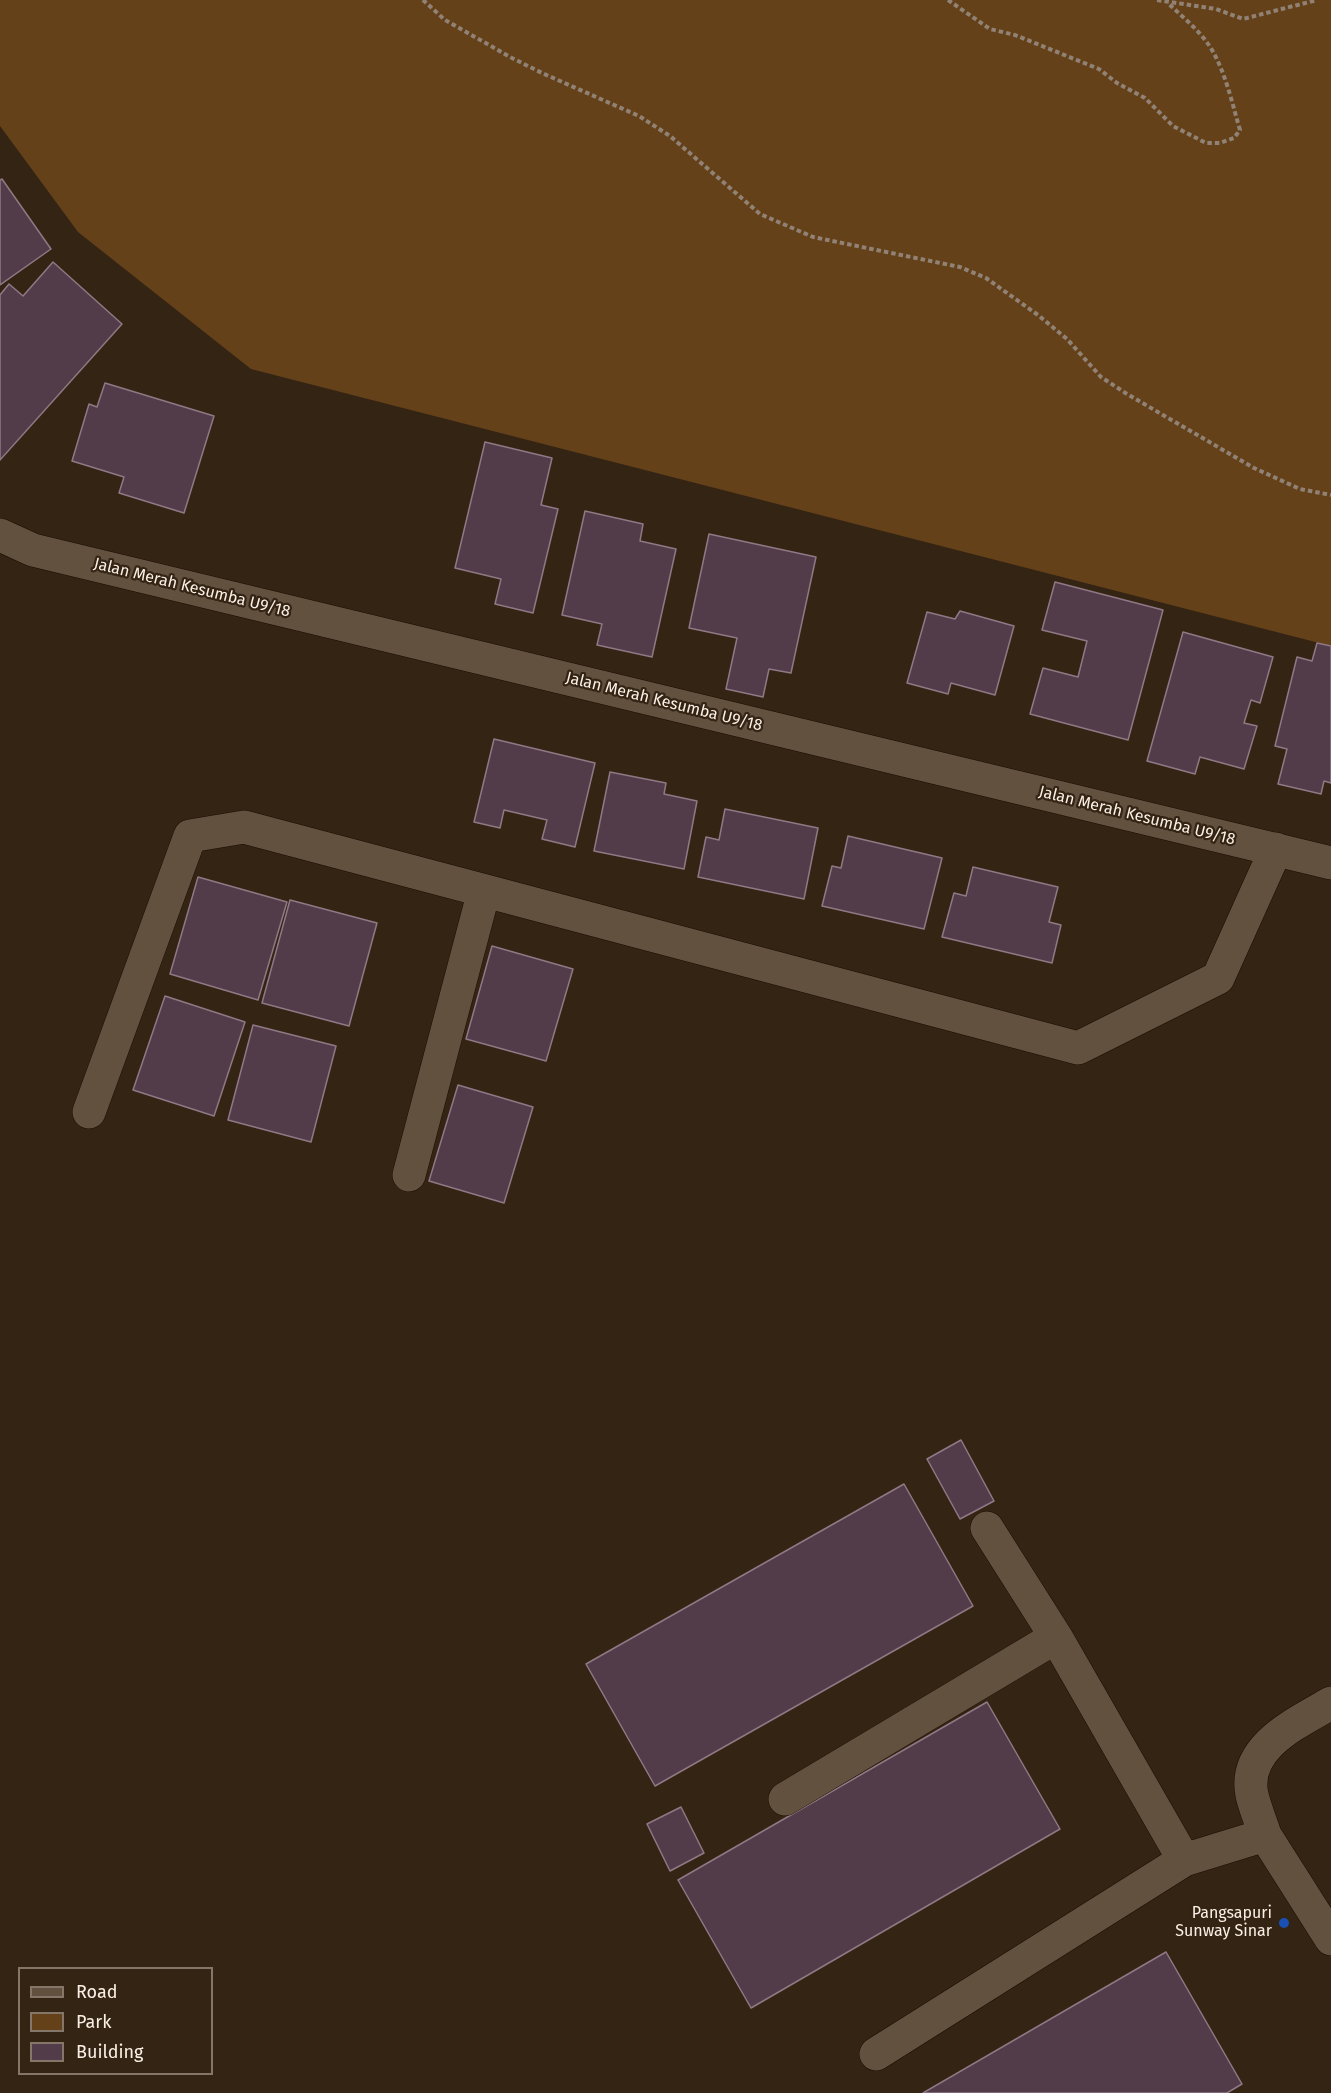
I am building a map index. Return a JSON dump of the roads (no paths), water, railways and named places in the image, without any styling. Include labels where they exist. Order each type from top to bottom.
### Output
[{"type":"street","name":"Jalan Merah Kesumba U9/18","points":[[0,536],[45,553],[1331,863]]},
{"type":"street","points":[[89,1112],[190,836],[244,827],[1078,1048],[1218,978],[1276,849]]},
{"type":"street","points":[[409,1175],[484,891]]},
{"type":"street","points":[[987,1528],[1056,1637],[1184,1860]]},
{"type":"street","points":[[784,1799],[1056,1637]]},
{"type":"street","points":[[1331,1703],[1288,1728],[1264,1748],[1252,1768],[1251,1794],[1265,1835],[1331,1939]]},
{"type":"street","points":[[876,2054],[1184,1860],[1265,1835]]},
{"type":"place","name":"Pangsapuri Sunway Sinar","points":[[1284,1923]]}]
